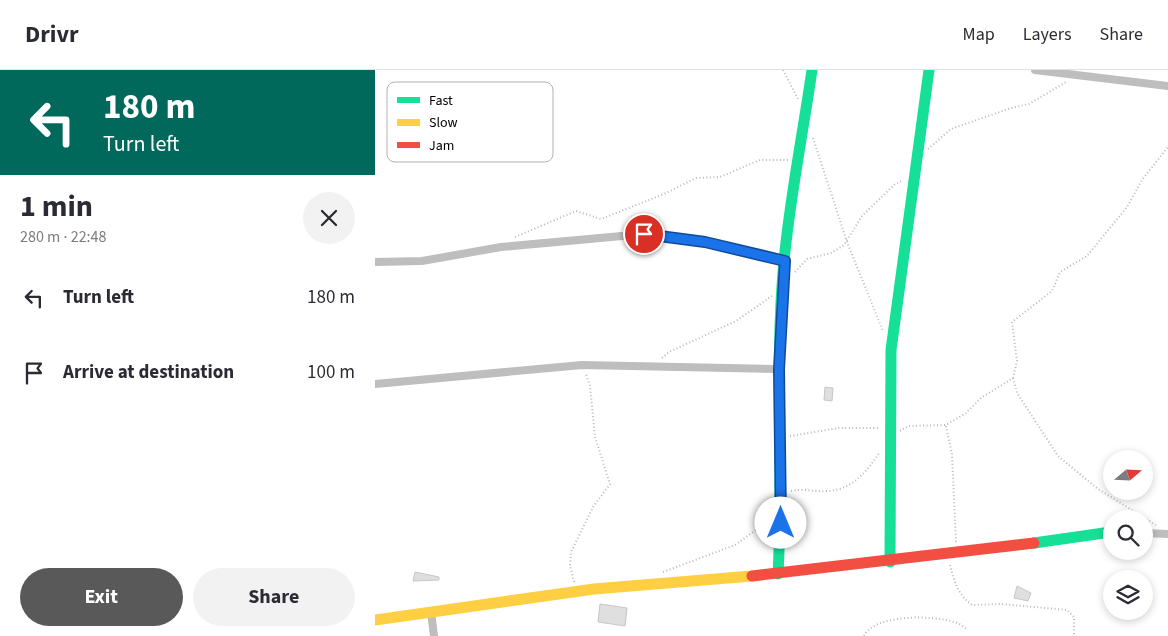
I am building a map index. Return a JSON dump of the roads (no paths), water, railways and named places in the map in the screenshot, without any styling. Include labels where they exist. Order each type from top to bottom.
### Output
[{"type":"street","points":[[778,574],[781,497],[779,369],[783,284],[812,70]]},
{"type":"street","points":[[890,562],[891,350],[929,70]]},
{"type":"street","points":[[1035,70],[1168,86]]},
{"type":"street","points":[[375,262],[422,261],[501,247],[644,234],[705,242],[785,261]]},
{"type":"street","points":[[375,384],[582,365],[779,369]]},
{"type":"street","points":[[375,620],[575,591],[778,574],[890,562],[952,553],[1015,547],[1103,533]]},
{"type":"street","points":[[1153,533],[1168,534]]},
{"type":"street","points":[[431,612],[434,636]]}]
